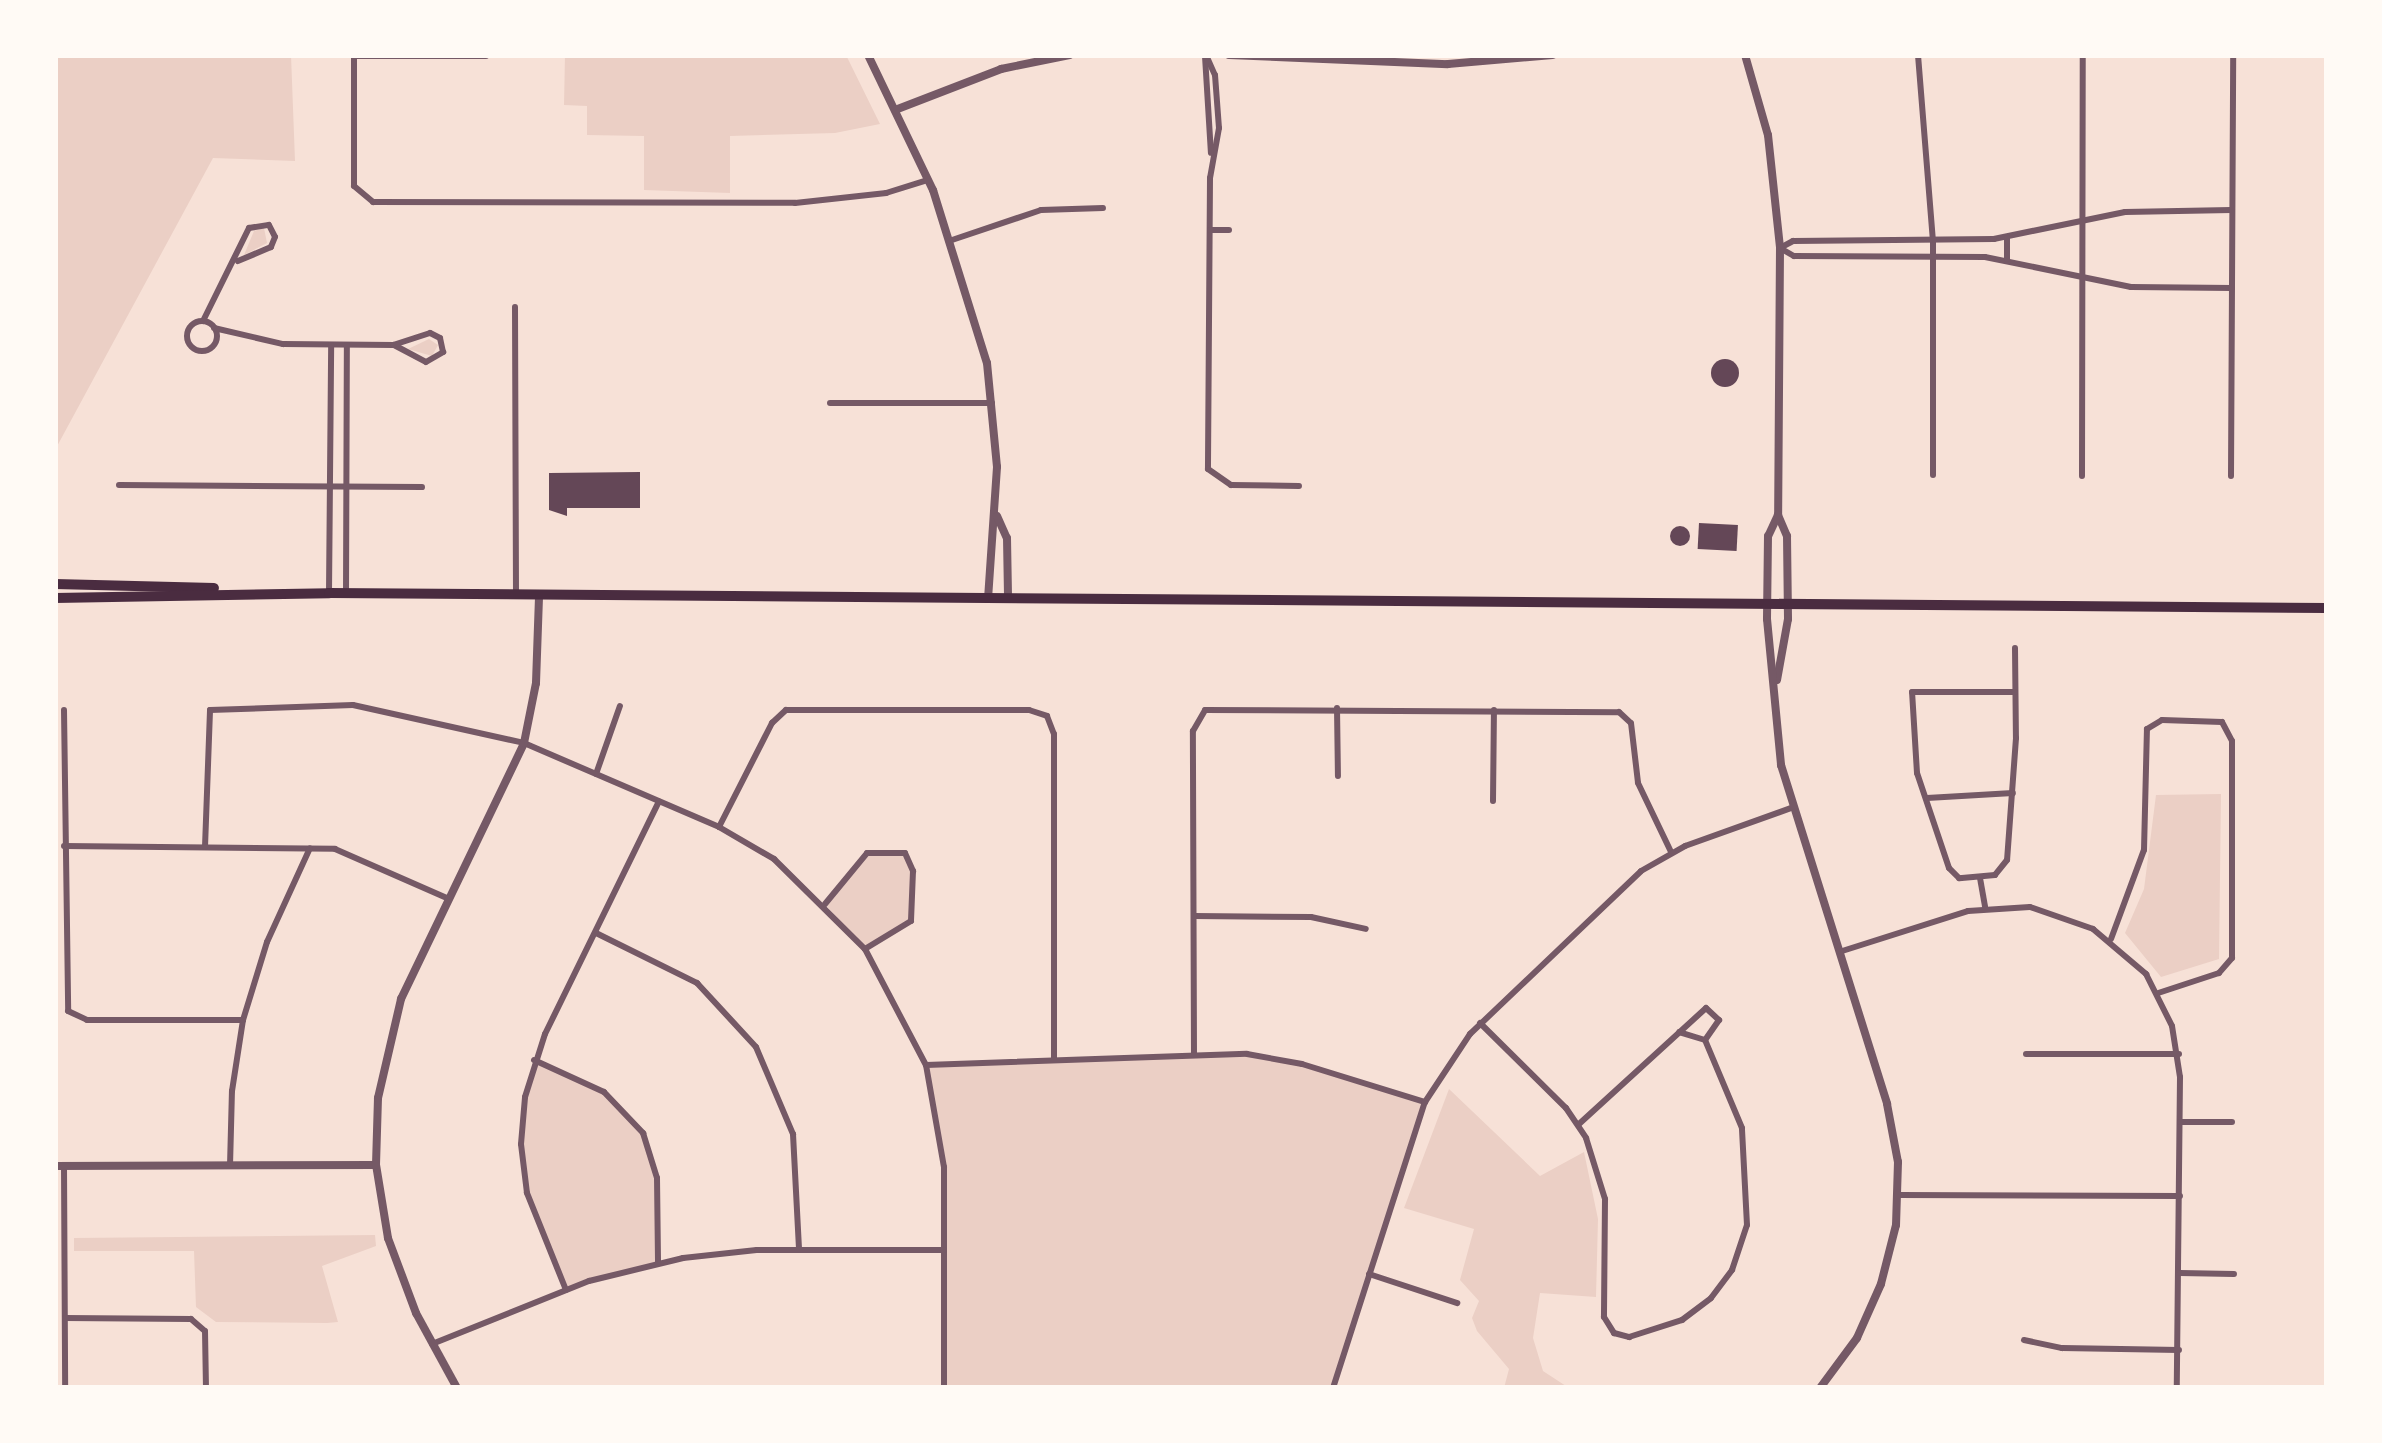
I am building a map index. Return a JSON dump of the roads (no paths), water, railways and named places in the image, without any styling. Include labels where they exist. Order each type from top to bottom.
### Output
[{"type":"main road","points":[[55,584],[329,593],[2327,608]]},
{"type":"main road","points":[[55,598],[285,592]]},
{"type":"street","points":[[486,56],[354,55],[354,186],[373,202],[795,204],[886,193],[928,180]]},
{"type":"street","points":[[868,55],[928,180],[978,321],[992,403],[997,516],[1007,538],[1008,598]]},
{"type":"street","points":[[895,110],[1001,70],[1070,55]]},
{"type":"street","points":[[1206,55],[1201,75],[1212,159]]},
{"type":"street","points":[[1206,55],[1215,74],[1219,116],[1212,159],[1208,469],[1231,485],[1299,486]]},
{"type":"street","points":[[1228,55],[1448,64],[1553,55]]},
{"type":"street","points":[[1745,55],[1756,80]]},
{"type":"street","points":[[1753,55],[1780,248],[1778,515],[1787,536],[1788,604],[1785,660],[1777,680]]},
{"type":"street","points":[[1918,55],[1933,240],[1933,475]]},
{"type":"street","points":[[2082,476],[2083,55]]},
{"type":"street","points":[[2231,476],[2233,55]]},
{"type":"street","points":[[952,240],[1042,210],[1103,208]]},
{"type":"street","points":[[1780,248],[1793,240],[2007,238],[2142,210],[2231,210]]},
{"type":"street","points":[[214,328],[212,346],[194,348],[188,331],[203,321],[238,261],[271,247],[275,236],[269,225],[251,225],[236,251],[238,261]]},
{"type":"street","points":[[1210,230],[1228,230]]},
{"type":"street","points":[[2006,259],[2007,238]]},
{"type":"street","points":[[1857,240],[1858,256]]},
{"type":"street","points":[[1780,248],[1794,256],[2006,259],[2143,288],[2232,288]]},
{"type":"street","points":[[514,307],[516,594]]},
{"type":"street","points":[[203,321],[214,328],[268,342],[394,345],[434,334],[443,352],[426,362],[394,345]]},
{"type":"street","points":[[329,593],[331,345]]},
{"type":"street","points":[[346,593],[347,345]]},
{"type":"street","points":[[830,403],[992,403]]},
{"type":"street","points":[[119,485],[422,487]]},
{"type":"street","points":[[1778,515],[1768,536],[1768,604],[1777,680],[1778,748],[1792,808],[1887,1104],[1899,1195],[1874,1304],[1820,1388]]},
{"type":"street","points":[[988,598],[988,536],[997,516]]},
{"type":"street","points":[[458,1388],[432,1344],[392,1250],[376,1165],[378,1098],[391,1029],[524,743],[536,683],[539,595]]},
{"type":"street","points":[[2015,648],[2015,692],[2014,793],[2005,865],[1980,878],[1952,872],[1909,733],[1912,692],[2015,692]]},
{"type":"street","points":[[596,774],[620,706]]},
{"type":"street","points":[[205,847],[205,722],[213,708],[369,707],[524,743],[719,827],[774,859],[825,904],[865,950],[926,1065],[942,1148],[944,1388]]},
{"type":"street","points":[[1194,1055],[1197,717],[1216,707],[1624,714],[1632,728],[1640,790],[1670,852]]},
{"type":"street","points":[[1338,708],[1338,776]]},
{"type":"street","points":[[64,710],[64,992],[72,1015],[243,1020]]},
{"type":"street","points":[[719,827],[772,723],[786,710],[1029,710],[1047,716],[1054,734],[1054,1060]]},
{"type":"street","points":[[1493,801],[1494,710]]},
{"type":"street","points":[[2111,940],[2144,850],[2147,729],[2162,720],[2222,722],[2232,741],[2232,958],[2220,973],[2158,993]]},
{"type":"street","points":[[1927,798],[2014,793]]},
{"type":"street","points":[[566,1290],[524,1176],[521,1126],[534,1060],[660,801]]},
{"type":"street","points":[[1332,1388],[1426,1102],[1480,1022],[1614,892],[1670,852],[1792,808]]},
{"type":"street","points":[[64,846],[310,848],[359,854],[450,898]]},
{"type":"street","points":[[230,1166],[232,1090],[243,1020],[267,942],[310,848]]},
{"type":"street","points":[[825,904],[866,853],[905,853],[913,871],[911,922],[865,950]]},
{"type":"street","points":[[1980,878],[1984,907]]},
{"type":"street","points":[[1840,952],[1984,907],[2052,911],[2111,940],[2158,993],[2178,1054],[2177,1388]]},
{"type":"street","points":[[1193,916],[1311,917],[1366,929]]},
{"type":"street","points":[[596,933],[697,983],[756,1047],[793,1134],[799,1250]]},
{"type":"street","points":[[1579,1124],[1698,1011],[1710,1009],[1718,1020],[1704,1040]]},
{"type":"street","points":[[1480,1022],[1579,1124],[1605,1199],[1606,1323],[1628,1337],[1682,1320],[1723,1285],[1747,1225],[1746,1143],[1704,1040]]},
{"type":"street","points":[[1678,1032],[1704,1040]]},
{"type":"street","points":[[2026,1054],[2178,1054]]},
{"type":"street","points":[[926,1065],[1194,1055],[1285,1060],[1426,1102]]},
{"type":"street","points":[[534,1060],[604,1092],[644,1133],[656,1170],[658,1263]]},
{"type":"street","points":[[2180,1122],[2232,1122]]},
{"type":"street","points":[[65,1388],[59,1166],[376,1165]]},
{"type":"street","points":[[1899,1195],[2180,1196]]},
{"type":"street","points":[[432,1344],[566,1290],[658,1263],[799,1250],[944,1250]]},
{"type":"street","points":[[1370,1274],[1457,1303]]},
{"type":"street","points":[[2180,1274],[2234,1274]]},
{"type":"street","points":[[65,1318],[190,1319],[206,1336],[206,1388]]},
{"type":"street","points":[[2024,1340],[2062,1348],[2178,1350]]}]
